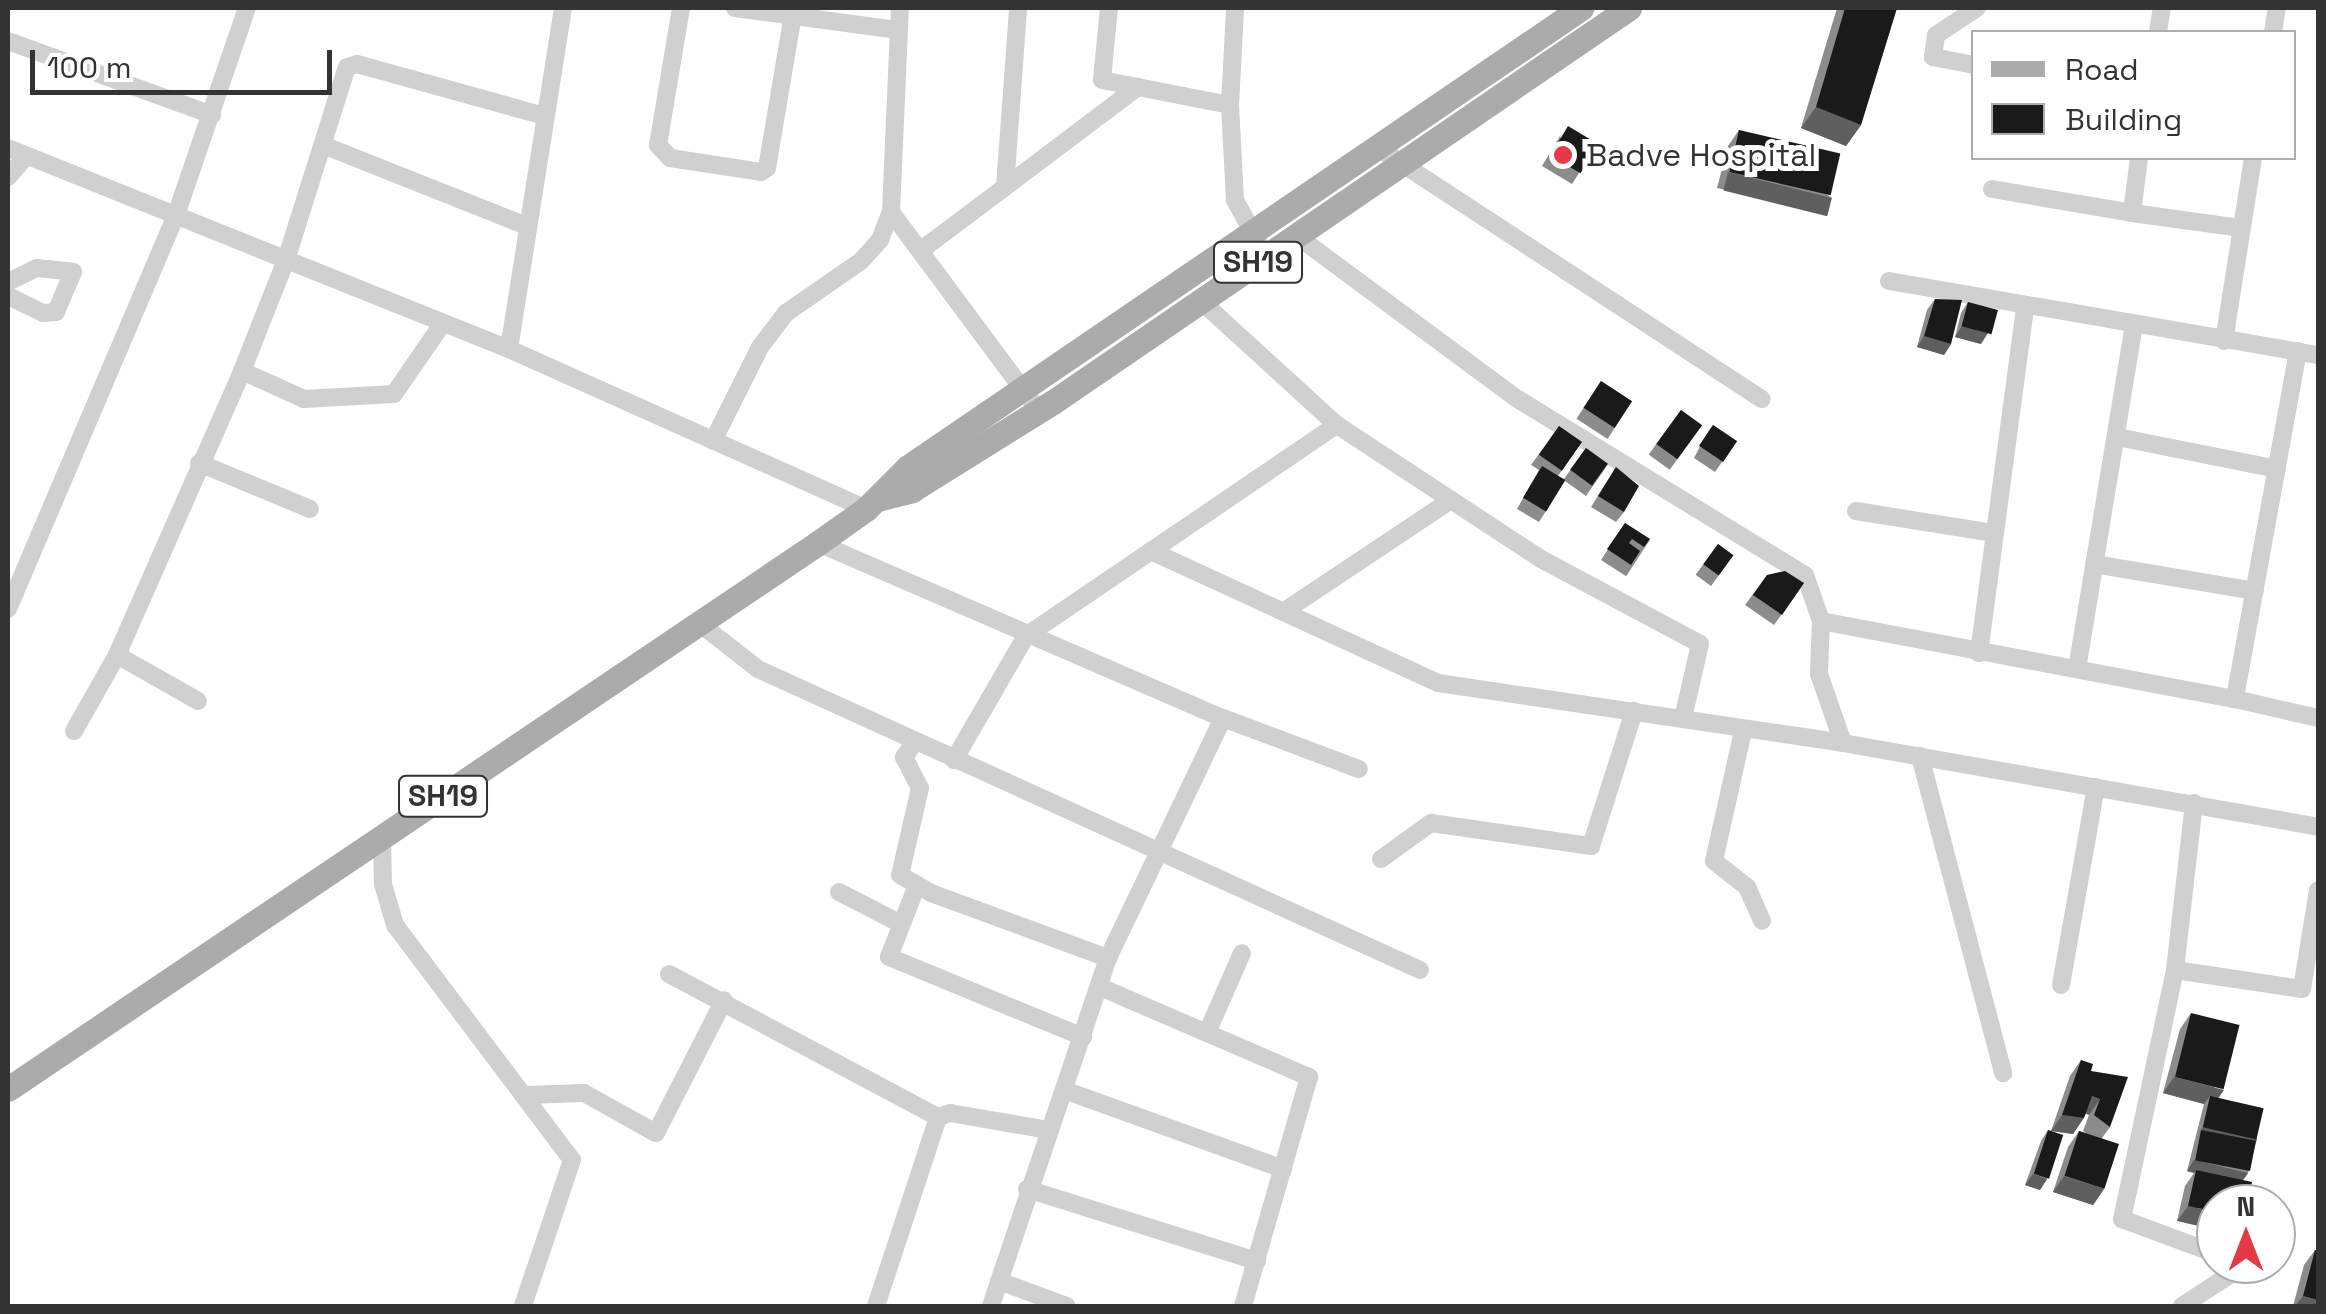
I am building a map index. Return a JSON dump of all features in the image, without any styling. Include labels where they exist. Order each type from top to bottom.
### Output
[{"type":"main road","name":"SH19","points":[[8,1090],[872,504],[912,490],[1251,235],[1375,146],[1581,8]]},
{"type":"main road","name":"SH19","points":[[1032,401],[1201,301],[1629,8]]},
{"type":"street","points":[[508,349],[562,8]]},
{"type":"street","points":[[681,8],[658,145],[670,158],[761,172],[767,168],[794,16]]},
{"type":"street","points":[[735,8],[898,30]]},
{"type":"street","points":[[713,441],[760,347],[786,313],[861,261],[880,240],[891,212],[900,8]]},
{"type":"street","points":[[1005,187],[1018,8]]},
{"type":"street","points":[[1108,8],[1102,80],[1230,105]]},
{"type":"street","points":[[1235,8],[1230,105],[1235,200],[1266,257]]},
{"type":"street","points":[[1971,64],[1932,58],[1936,35],[1977,8]]},
{"type":"street","points":[[8,609],[176,216],[212,116],[240,10]]},
{"type":"street","points":[[8,41],[212,116]]},
{"type":"street","points":[[74,730],[117,656],[242,371],[286,260],[351,64],[544,116]]},
{"type":"street","points":[[920,252],[1138,87]]},
{"type":"street","points":[[323,145],[527,226]]},
{"type":"street","points":[[1375,146],[1760,399]]},
{"type":"street","points":[[8,148],[443,322],[713,441],[872,504]]},
{"type":"street","points":[[8,176],[26,156]]},
{"type":"street","points":[[2132,214],[2139,160]]},
{"type":"street","points":[[2224,341],[2254,160]]},
{"type":"street","points":[[1992,189],[2132,214],[2242,228]]},
{"type":"street","points":[[891,212],[1032,401]]},
{"type":"street","points":[[1296,236],[1516,398],[1806,574],[1820,620],[1819,674],[1834,703],[1843,743]]},
{"type":"street","points":[[8,282],[37,268],[73,272],[56,312],[43,314],[8,296]]},
{"type":"street","points":[[1889,281],[2026,308],[2318,355]]},
{"type":"street","points":[[1201,301],[1337,424],[1541,560],[1700,644],[1683,718]]},
{"type":"street","points":[[1979,653],[2026,308]]},
{"type":"street","points":[[242,371],[304,399],[394,394],[443,322]]},
{"type":"street","points":[[2077,669],[2134,324]]},
{"type":"street","points":[[2235,699],[2298,352]]},
{"type":"street","points":[[954,760],[1026,636],[1337,424]]},
{"type":"street","points":[[2117,437],[2277,469]]},
{"type":"street","points":[[198,464],[310,510]]},
{"type":"street","points":[[1283,612],[1451,500]]},
{"type":"street","points":[[1856,511],[1994,532]]},
{"type":"street","points":[[818,543],[1222,718],[1359,769]]},
{"type":"street","points":[[1150,552],[1438,682],[1843,743],[2318,827]]},
{"type":"street","points":[[2094,564],[2255,591]]},
{"type":"street","points":[[1820,620],[2318,718]]},
{"type":"street","points":[[699,623],[758,669],[1420,970]]},
{"type":"street","points":[[117,656],[198,701]]},
{"type":"street","points":[[1381,859],[1430,823],[1592,846],[1634,712]]},
{"type":"street","points":[[991,1306],[1027,1188],[1108,958],[1222,718]]},
{"type":"street","points":[[1742,730],[1714,861],[1747,887],[1762,922]]},
{"type":"street","points":[[916,742],[904,757],[920,788],[900,875],[1108,958]]},
{"type":"street","points":[[1920,756],[2003,1072]]},
{"type":"street","points":[[2060,985],[2096,786]]},
{"type":"street","points":[[2194,803],[2175,970],[2122,1219],[2196,1247]]},
{"type":"street","points":[[382,837],[383,884],[395,924],[568,1148],[572,1174],[523,1306]]},
{"type":"street","points":[[917,884],[888,949],[893,960],[1082,1036]]},
{"type":"street","points":[[2175,970],[2302,988],[2318,890]]},
{"type":"street","points":[[838,892],[898,922]]},
{"type":"street","points":[[1207,1033],[1242,953]]},
{"type":"street","points":[[669,974],[938,1117],[950,1113],[1048,1130]]},
{"type":"street","points":[[1100,987],[1308,1077],[1243,1306]]},
{"type":"street","points":[[526,1095],[584,1093],[656,1133],[724,1000]]},
{"type":"street","points":[[1064,1090],[1283,1169]]},
{"type":"street","points":[[876,1306],[938,1117]]},
{"type":"street","points":[[1027,1188],[1257,1262]]},
{"type":"street","points":[[1000,1280],[1067,1306]]},
{"type":"street","points":[[2182,1306],[2216,1284]]},
{"type":"building","points":[[1845,8],[1897,8],[1861,125],[1816,107]]},
{"type":"building","points":[[1568,126],[1598,144],[1580,173],[1550,155]]},
{"type":"building","points":[[1739,130],[1840,153],[1831,195],[1729,172]]},
{"type":"building","points":[[1935,299],[1962,300],[1951,344],[1924,336]]},
{"type":"building","points":[[1968,302],[1998,310],[1991,334],[1962,326]]},
{"type":"building","points":[[1601,381],[1632,401],[1615,428],[1584,408]]},
{"type":"building","points":[[1681,410],[1702,425],[1677,459],[1656,444]]},
{"type":"building","points":[[1713,425],[1737,441],[1723,462],[1699,446]]},
{"type":"building","points":[[1559,426],[1582,442],[1562,471],[1539,455]]},
{"type":"building","points":[[1586,448],[1608,464],[1592,486],[1570,470]]},
{"type":"building","points":[[1542,466],[1565,480],[1546,512],[1523,498]]},
{"type":"building","points":[[1616,467],[1639,486],[1624,512],[1598,496]]},
{"type":"building","points":[[1625,523],[1650,539],[1644,547],[1632,539],[1629,543],[1640,551],[1631,565],[1607,549]]},
{"type":"building","points":[[1718,544],[1733,555],[1719,575],[1703,564]]},
{"type":"building","points":[[1785,571],[1804,583],[1782,615],[1753,595],[1767,575]]},
{"type":"building","points":[[2191,1013],[2240,1025],[2224,1089],[2175,1077]]},
{"type":"building","points":[[2081,1060],[2093,1064],[2091,1071],[2128,1077],[2110,1127],[2094,1115],[2100,1099],[2092,1096],[2084,1118],[2062,1115]]},
{"type":"building","points":[[2210,1096],[2264,1108],[2256,1140],[2203,1127]]},
{"type":"building","points":[[2048,1130],[2063,1135],[2049,1179],[2034,1174]]},
{"type":"building","points":[[2201,1130],[2256,1141],[2250,1171],[2195,1160]]},
{"type":"building","points":[[2079,1131],[2119,1144],[2104,1189],[2064,1176]]},
{"type":"building","points":[[2196,1170],[2252,1182],[2196,1184],[2196,1208],[2188,1206]]},
{"type":"building","points":[[2318,1250],[2318,1300],[2303,1296]]},
{"type":"place","name":"Badve Hospital","points":[[1563,155]]}]
